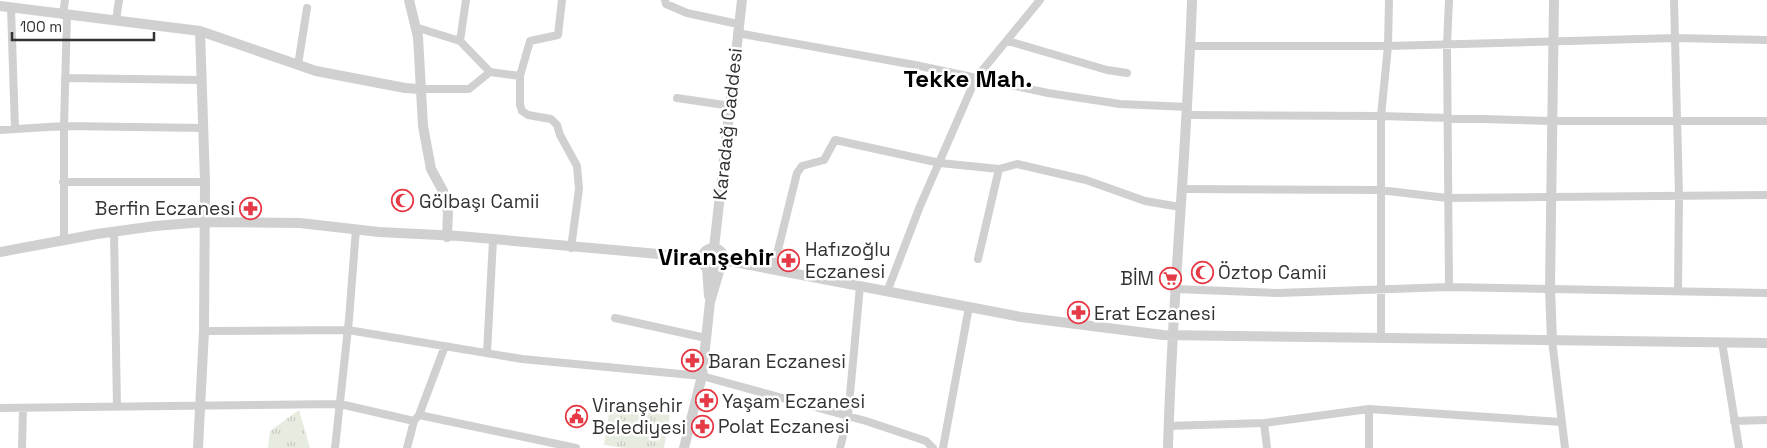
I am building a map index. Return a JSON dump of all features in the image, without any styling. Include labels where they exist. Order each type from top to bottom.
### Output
[{"type":"street","points":[[64,241],[65,0]]},
{"type":"street","points":[[116,21],[119,0]]},
{"type":"street","points":[[409,0],[418,37],[419,89],[431,169],[443,192],[448,212],[447,237]]},
{"type":"street","points":[[460,41],[466,0]]},
{"type":"street","points":[[562,0],[558,35],[530,41],[520,76],[520,105],[522,111],[528,115],[551,119],[557,125],[560,135],[577,166],[579,189],[571,248]]},
{"type":"street","points":[[665,0],[666,4],[687,13],[737,28],[1048,93],[1120,104],[1188,111],[1551,121],[1767,121]]},
{"type":"street","name":"Karadağ Caddesi","points":[[714,248],[731,106],[737,28],[742,0]]},
{"type":"street","points":[[887,292],[976,78],[1040,0]]},
{"type":"street","points":[[1168,448],[1174,289],[1188,111],[1192,0]]},
{"type":"street","points":[[1381,338],[1381,116],[1388,46],[1389,0]]},
{"type":"street","points":[[1449,0],[1447,46],[1449,287]]},
{"type":"street","points":[[1554,0],[1550,288],[1552,340],[1565,448]]},
{"type":"street","points":[[1674,0],[1679,195],[1678,291]]},
{"type":"street","points":[[0,6],[200,30],[316,71],[406,88],[469,89],[490,72]]},
{"type":"street","points":[[11,8],[15,129]]},
{"type":"street","points":[[298,65],[308,8]]},
{"type":"street","points":[[415,27],[460,41],[490,72],[520,76]]},
{"type":"street","points":[[198,448],[198,406],[204,331],[205,182],[200,30]]},
{"type":"street","points":[[1191,46],[1447,46],[1675,38],[1767,40]]},
{"type":"street","points":[[1008,41],[1107,70],[1127,73]]},
{"type":"street","points":[[66,78],[201,80]]},
{"type":"street","points":[[677,98],[731,106]]},
{"type":"street","points":[[0,130],[64,126],[204,128]]},
{"type":"street","points":[[773,270],[797,173],[802,166],[824,160],[835,140],[940,163],[998,170],[1017,164],[1086,180],[1145,201],[1180,207]]},
{"type":"street","points":[[978,259],[998,170]]},
{"type":"street","points":[[63,182],[205,182]]},
{"type":"street","points":[[1182,189],[1380,190],[1447,198],[1551,199],[1679,195],[1767,195]]},
{"type":"street","points":[[0,252],[114,232],[204,222],[300,223],[702,258]]},
{"type":"street","points":[[335,448],[348,330],[356,229]]},
{"type":"street","points":[[114,232],[117,407]]},
{"type":"street","points":[[487,353],[493,240]]},
{"type":"street","points":[[684,448],[702,376],[710,302],[722,264],[723,254],[714,248],[708,250],[702,258]]},
{"type":"street","points":[[702,258],[707,268],[710,302]]},
{"type":"street","points":[[707,268],[714,270],[722,264],[773,270],[1021,317],[1173,335],[1767,343]]},
{"type":"street","points":[[840,448],[848,416],[860,286]]},
{"type":"street","points":[[1174,289],[1278,294],[1449,287],[1767,293]]},
{"type":"street","points":[[943,448],[970,307]]},
{"type":"street","points":[[615,318],[706,338]]},
{"type":"street","points":[[204,331],[348,330],[522,358],[702,376],[848,416],[926,441],[933,448]]},
{"type":"street","points":[[1722,342],[1739,448]]},
{"type":"street","points":[[408,448],[416,418],[445,346]]},
{"type":"street","points":[[0,408],[340,404],[416,418],[532,444],[576,448]]},
{"type":"street","points":[[22,448],[23,408]]},
{"type":"street","points":[[1168,426],[1264,423],[1369,409],[1561,422]]},
{"type":"street","points":[[1369,409],[1369,448]]},
{"type":"street","points":[[1734,421],[1767,420]]},
{"type":"street","points":[[1264,423],[1268,448]]},
{"type":"green space","points":[[610,406],[670,415],[664,448],[624,448],[604,445]]},
{"type":"green space","points":[[299,410],[310,448],[268,448],[270,431]]},
{"type":"place","name":"Gölbaşı Camii","points":[[403,201]]},
{"type":"place","name":"Berfin Eczanesi","points":[[251,208]]},
{"type":"place","name":"Hafızoğlu Eczanesi","points":[[789,260]]},
{"type":"place","name":"Öztop Camii","points":[[1202,272]]},
{"type":"place","name":"BİM","points":[[1170,278]]},
{"type":"place","name":"Erat Eczanesi","points":[[1078,313]]},
{"type":"place","name":"Baran Eczanesi","points":[[692,361]]},
{"type":"place","name":"Yaşam Eczanesi","points":[[706,401]]},
{"type":"place","name":"Viranşehir Belediyesi","points":[[576,416]]},
{"type":"place","name":"Polat Eczanesi","points":[[702,426]]},
{"type":"district","name":"Tekke Mah.","points":[[968,79]]},
{"type":"district","name":"Viranşehir","points":[[716,257]]}]
